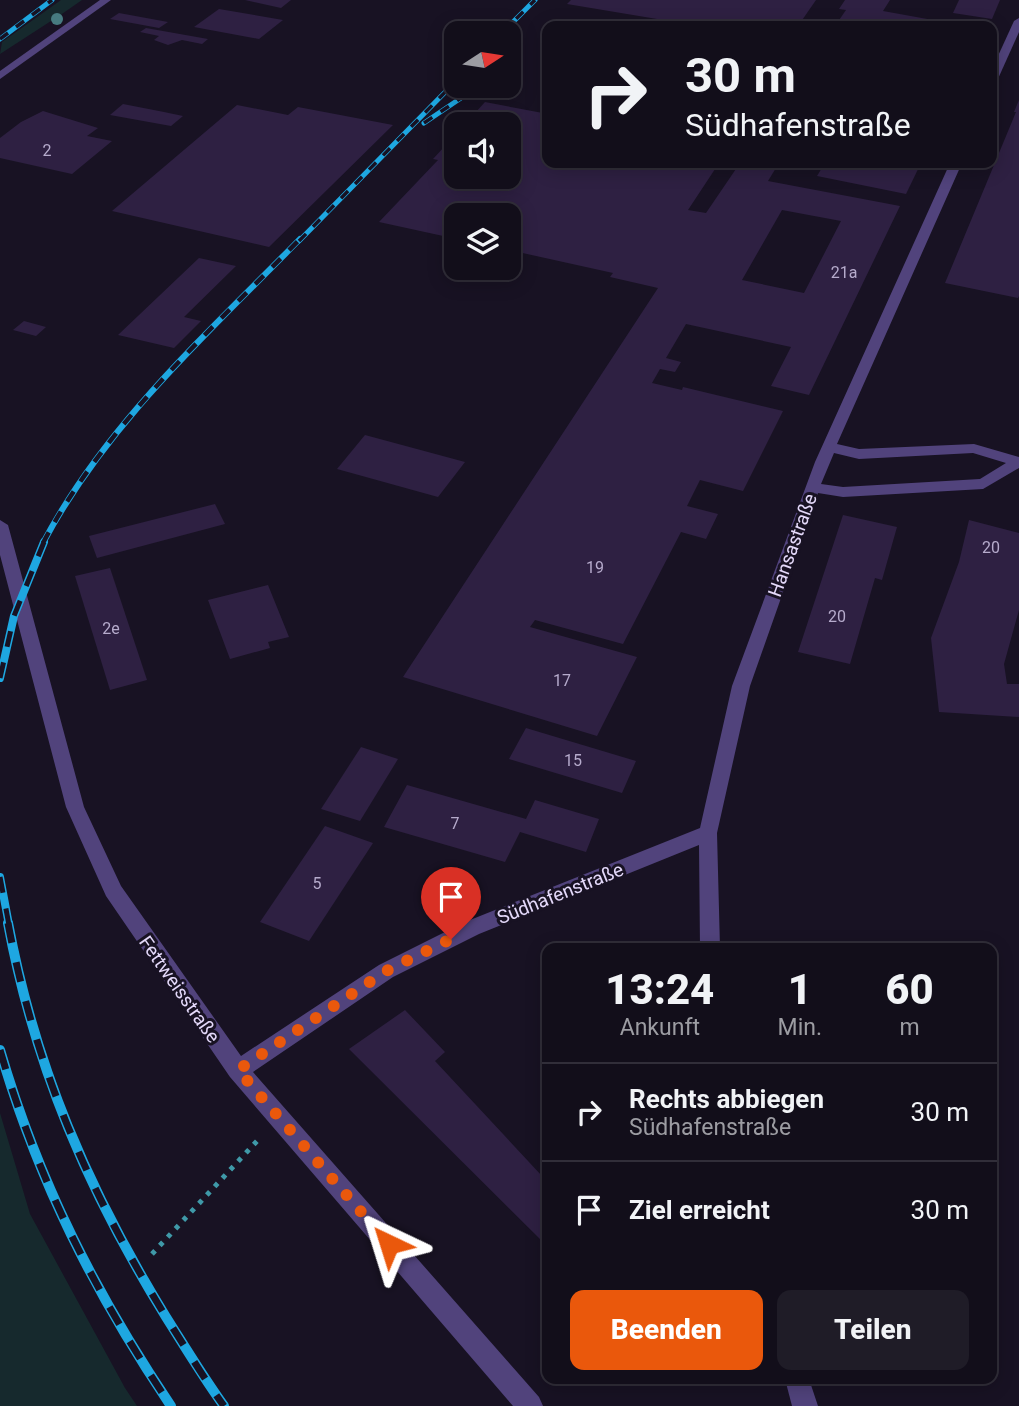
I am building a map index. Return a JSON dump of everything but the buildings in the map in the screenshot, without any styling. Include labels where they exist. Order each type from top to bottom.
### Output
[{"type":"street","points":[[0,76],[106,0]]},
{"type":"street","points":[[997,70],[1019,21]]},
{"type":"street","name":"Hansastraße","points":[[710,943],[708,834],[741,686],[829,447],[954,168]]},
{"type":"street","points":[[813,488],[843,492],[983,484],[1018,463],[974,448],[859,454],[829,447]]},
{"type":"street","name":"Fettweisstraße","points":[[0,525],[20,595],[59,757],[96,859],[145,939],[238,1070],[530,1406]]},
{"type":"street","name":"Südhafenstraße","points":[[238,1070],[386,971],[460,934],[708,834]]},
{"type":"street","points":[[798,1384],[805,1406]]},
{"type":"path","points":[[152,1254],[279,1118]]},
{"type":"green space","points":[[61,0],[82,0],[59,16],[63,17],[56,22],[51,21],[0,54],[2,42]]},
{"type":"green space","points":[[0,1113],[30,1214],[137,1406],[0,1406]]},
{"type":"railway","points":[[0,39],[52,0]]},
{"type":"railway","points":[[514,21],[535,0]]},
{"type":"railway","points":[[299,241],[444,93]]},
{"type":"railway","points":[[424,123],[461,98]]},
{"type":"railway","points":[[43,543],[68,500],[127,420],[194,346],[300,239]]},
{"type":"railway","points":[[0,678],[14,616],[44,542]]},
{"type":"railway","points":[[0,877],[9,925]]},
{"type":"railway","points":[[8,923],[33,1028],[68,1128],[89,1176],[138,1270],[224,1406]]},
{"type":"railway","points":[[0,1050],[32,1145],[71,1235],[143,1364],[171,1406]]},
{"type":"route","points":[[389,1244],[238,1070],[386,971],[451,939]]}]
